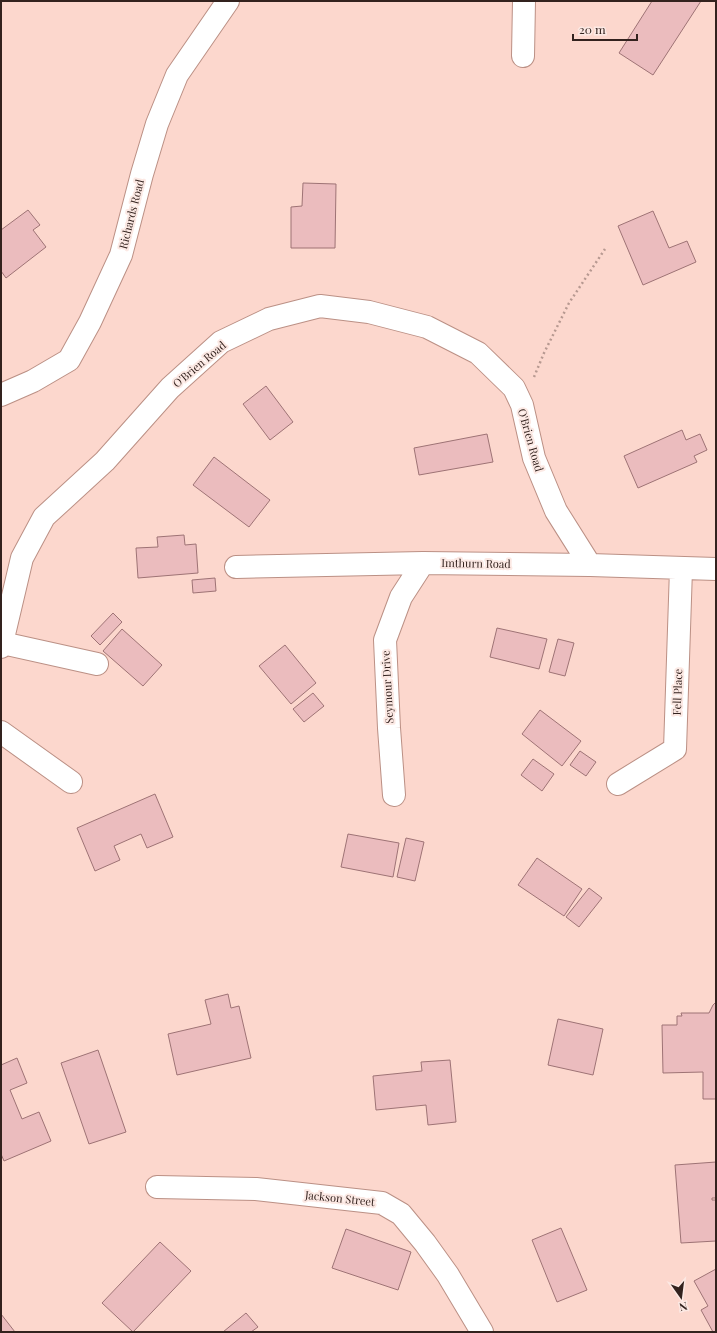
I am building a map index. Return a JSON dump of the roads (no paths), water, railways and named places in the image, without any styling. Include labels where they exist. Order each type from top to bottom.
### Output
[{"type":"street","name":"Richards Road","points":[[1,395],[33,381],[69,360],[90,322],[121,255],[142,174],[157,124],[177,75],[228,1]]},
{"type":"street","points":[[523,56],[524,1]]},
{"type":"street","name":"O'Brien Road","points":[[1,645],[22,558],[44,517],[105,461],[170,388],[221,342],[269,319],[320,306],[369,312],[426,327],[478,353],[514,388],[522,405],[534,458],[556,511],[590,565]]},
{"type":"street","name":"Imthurn Road","points":[[236,567],[423,562],[716,569]]},
{"type":"street","name":"Seymour Drive","points":[[394,795],[385,640],[401,597],[423,562]]},
{"type":"street","name":"Fell Place","points":[[618,784],[675,749],[681,569]]},
{"type":"street","points":[[1,645],[97,664]]},
{"type":"street","points":[[1,732],[71,782]]},
{"type":"street","name":"Jackson Street","points":[[157,1187],[256,1189],[382,1203],[401,1214],[425,1243],[448,1275],[482,1332]]}]
